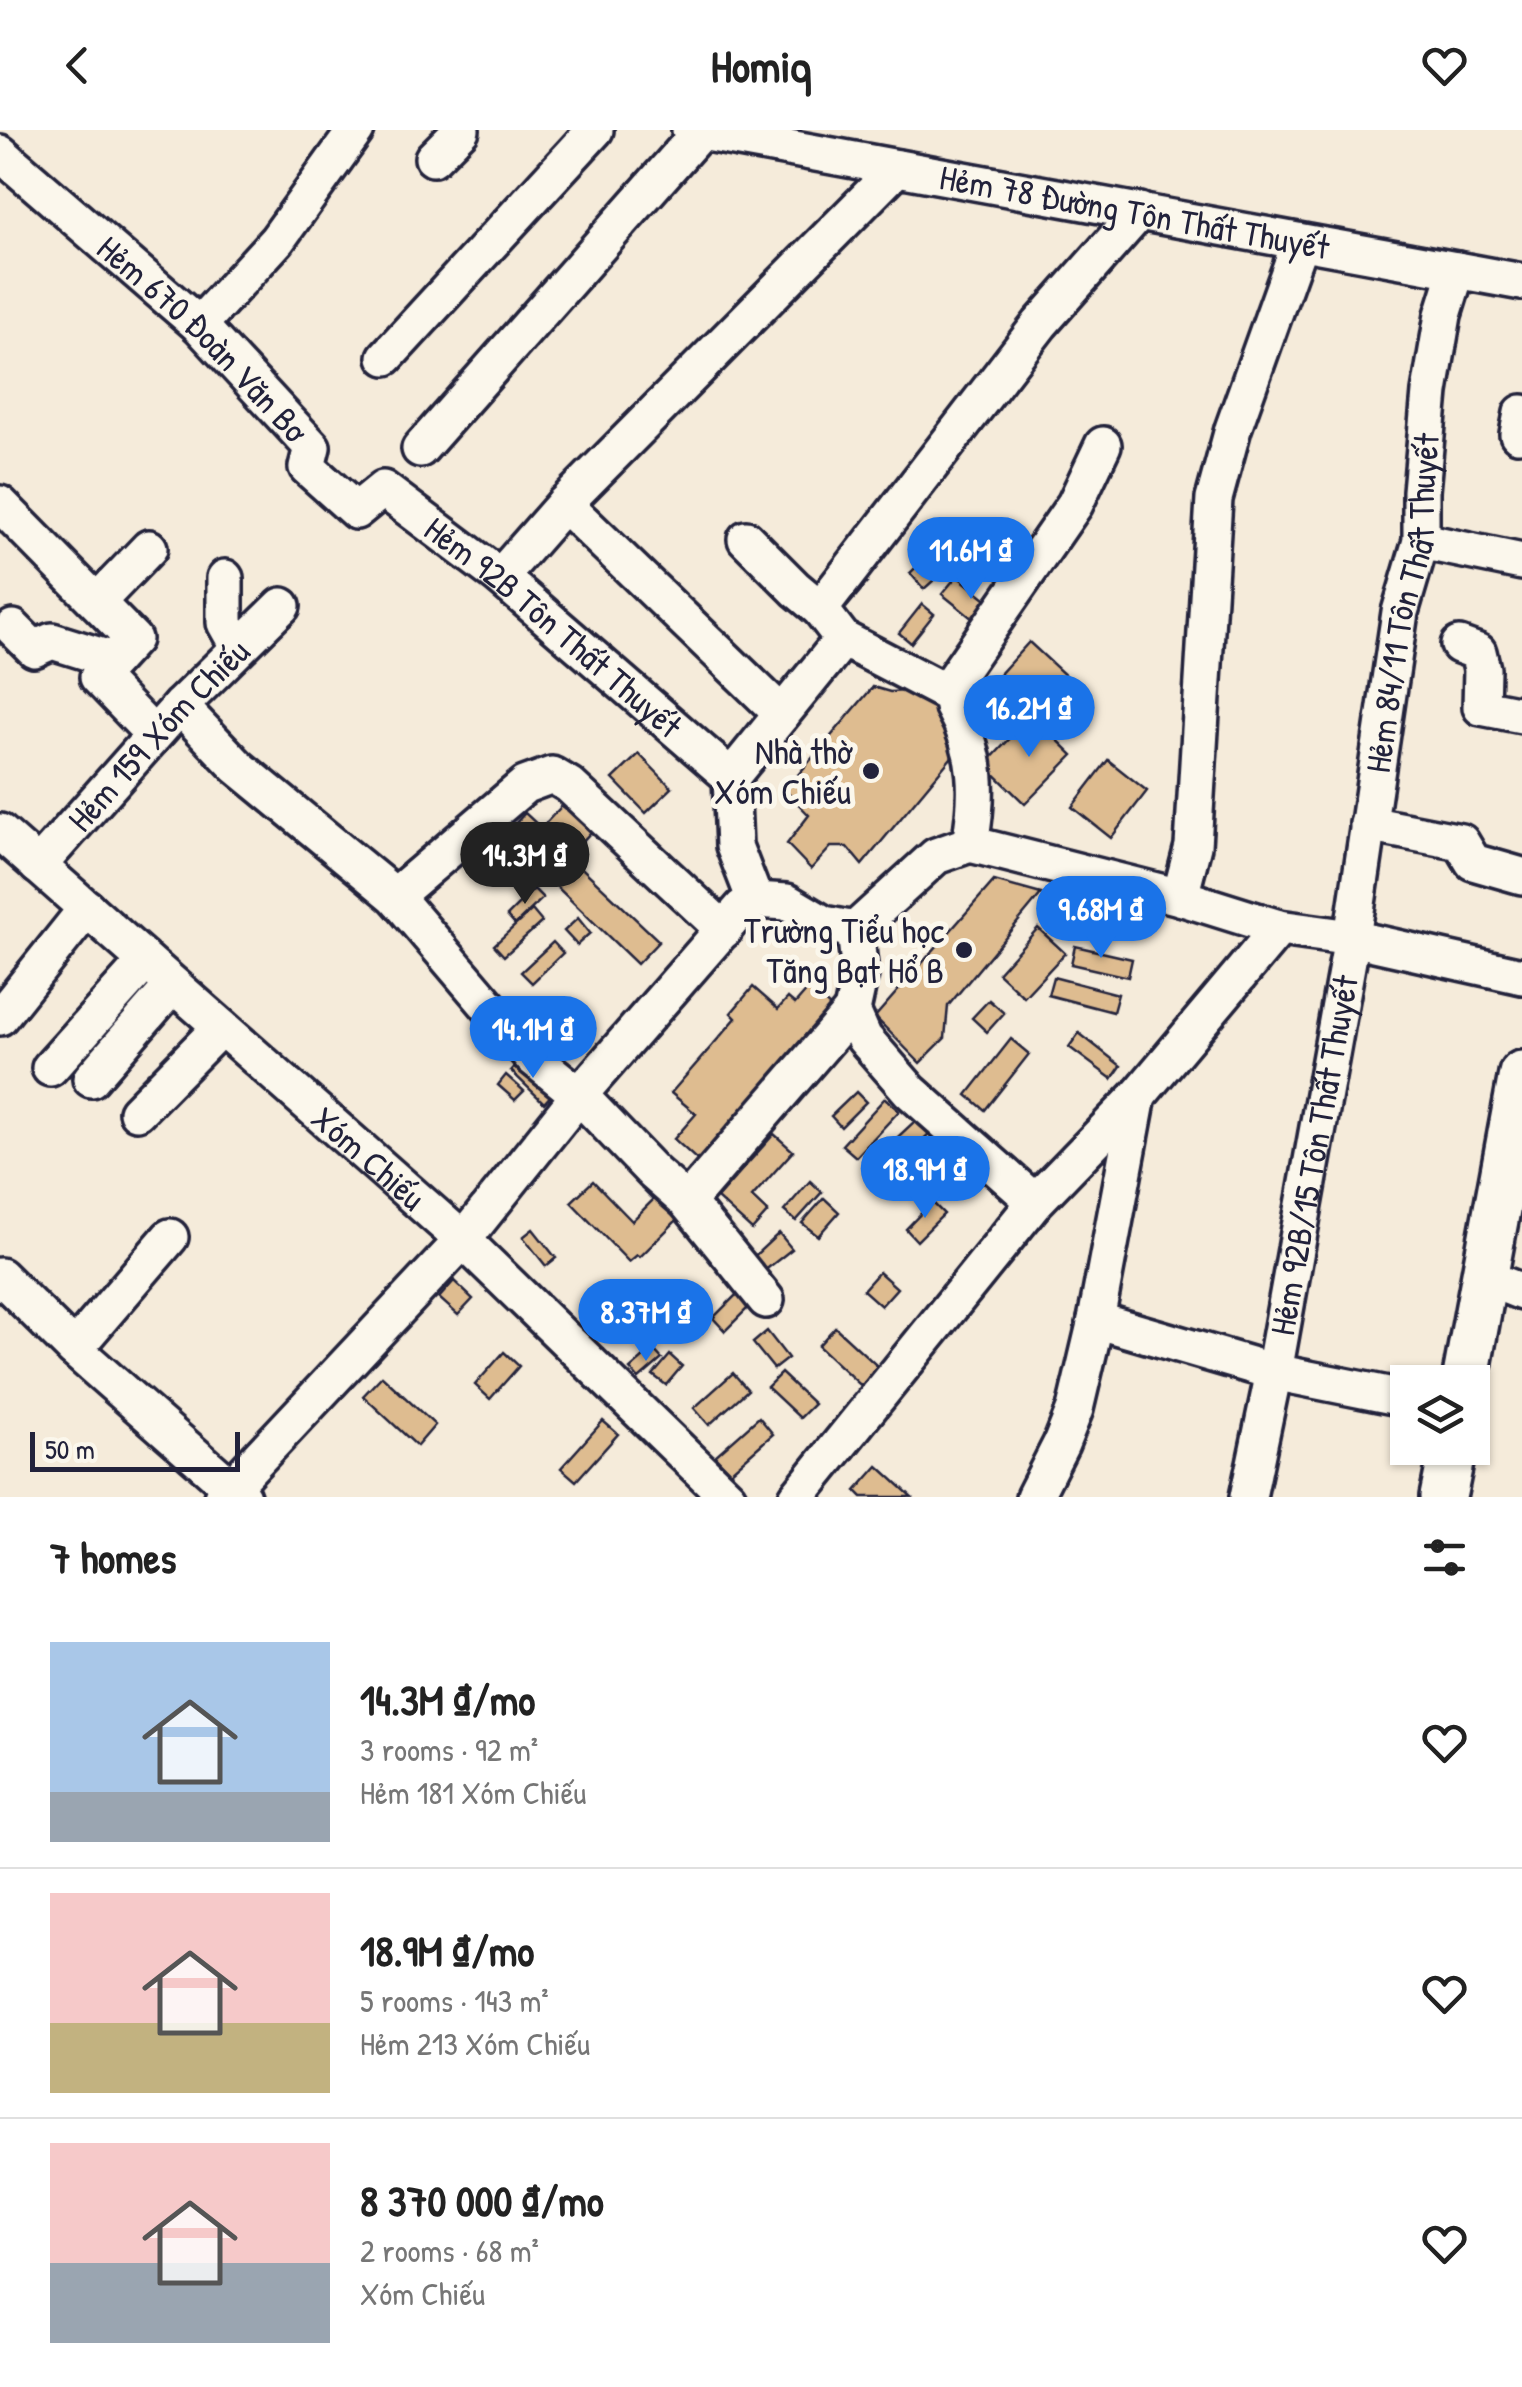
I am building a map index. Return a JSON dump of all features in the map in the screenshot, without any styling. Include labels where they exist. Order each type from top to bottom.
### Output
[{"type":"main road","points":[[1472,1365],[1503,1284],[1522,1074]]},
{"type":"main road","points":[[1444,1497],[1450,1465]]},
{"type":"street","points":[[200,325],[277,240],[356,130]]},
{"type":"street","points":[[433,158],[461,130]]},
{"type":"street","points":[[386,357],[595,130]]},
{"type":"street","points":[[420,448],[695,131]]},
{"type":"street","name":"Hẻm 78 Đường Tôn Thất Thuyết","points":[[695,131],[1522,282]]},
{"type":"street","name":"Hẻm 670 Đoàn Văn Bơ","points":[[0,153],[200,325],[312,447],[307,467],[356,511],[383,490]]},
{"type":"street","points":[[500,578],[564,504],[898,168]]},
{"type":"street","points":[[820,609],[1040,324],[1140,211]]},
{"type":"street","points":[[1180,897],[1193,846],[1214,500],[1233,429],[1300,242]]},
{"type":"street","name":"Hẻm 84/11 Tôn Thất Thuyết","points":[[1352,938],[1400,612],[1421,541],[1421,491],[1430,392],[1444,315],[1458,270]]},
{"type":"street","points":[[746,538],[820,609],[843,639],[944,692],[1076,504],[1103,445]]},
{"type":"street","name":"Hẻm 92B Tôn Thất Thuyết","points":[[383,490],[500,578],[730,776]]},
{"type":"street","points":[[0,504],[133,639],[98,678],[154,735]]},
{"type":"street","points":[[564,504],[782,714]]},
{"type":"street","points":[[1421,541],[1522,562]]},
{"type":"street","points":[[103,609],[150,561]]},
{"type":"street","points":[[225,578],[224,623],[240,648]]},
{"type":"street","name":"Hẻm 159 Xóm Chiếu","points":[[38,866],[180,706],[282,606]]},
{"type":"street","points":[[13,628],[34,648],[52,641],[113,660]]},
{"type":"street","points":[[755,900],[734,846],[730,776],[843,639]]},
{"type":"street","points":[[1459,646],[1478,652],[1482,669],[1480,706],[1522,715]]},
{"type":"street","points":[[180,706],[237,766],[395,896],[532,1057],[579,1095],[687,1202],[766,1300]]},
{"type":"street","points":[[953,708],[968,734],[976,775],[970,844]]},
{"type":"street","points":[[395,896],[525,785],[552,776],[569,785],[724,930]]},
{"type":"street","points":[[1368,824],[1461,842],[1473,862],[1522,876]]},
{"type":"street","name":"Xóm Chiếu","points":[[0,832],[463,1240],[728,1497]]},
{"type":"street","points":[[855,930],[936,856],[970,844],[1180,897],[1279,928],[1352,938],[1522,976]]},
{"type":"street","points":[[6,1293],[74,1349],[232,1494],[463,1240],[579,1095],[742,908],[755,900],[787,902],[824,924],[855,930]]},
{"type":"street","points":[[0,1017],[86,908]]},
{"type":"street","points":[[798,1497],[1035,1202],[1138,1096],[1279,928]]},
{"type":"street","points":[[687,1202],[852,1011],[860,974],[855,930]]},
{"type":"street","name":"Hẻm 92B/15 Tôn Thất Thuyết","points":[[1248,1497],[1352,938]]},
{"type":"street","points":[[50,1068],[146,961]]},
{"type":"street","points":[[92,1079],[173,985]]},
{"type":"street","points":[[852,1011],[864,1038],[910,1091],[1035,1202]]},
{"type":"street","points":[[137,1112],[221,1027]]},
{"type":"street","points":[[1034,1497],[1075,1410],[1138,1096]]},
{"type":"street","points":[[74,1349],[170,1237]]},
{"type":"street","points":[[1096,1320],[1274,1372],[1390,1395]]},
{"type":"building","points":[[937,547],[952,564],[924,589],[910,573]]},
{"type":"building","points":[[855,573],[867,583],[847,607],[835,597]]},
{"type":"building","points":[[957,576],[999,609],[984,628],[942,594]]},
{"type":"building","points":[[922,604],[934,614],[911,643],[899,633]]},
{"type":"building","points":[[1029,642],[1067,677],[1039,708],[1000,674]]},
{"type":"building","name":"Nhà thờ Xóm Chiếu","points":[[873,687],[890,692],[925,690],[948,715],[956,752],[862,865],[847,847],[831,847],[811,869],[787,844],[809,815],[785,790]]},
{"type":"building","points":[[1032,715],[1073,755],[1025,804],[985,765]]},
{"type":"building","points":[[639,754],[672,788],[646,813],[613,779]]},
{"type":"building","points":[[1108,760],[1147,791],[1111,838],[1072,807]]},
{"type":"building","points":[[574,793],[602,820],[569,856],[659,941],[637,964],[504,836],[525,813],[541,828]]},
{"type":"building","name":"Trường Tiểu học Tăng Bạt Hổ B","points":[[994,881],[1041,894],[948,1006],[945,1038],[920,1063],[875,1017]]},
{"type":"building","points":[[534,889],[543,898],[515,925],[507,916]]},
{"type":"building","points":[[532,910],[542,922],[504,956],[494,945]]},
{"type":"building","points":[[578,918],[590,933],[577,945],[564,931]]},
{"type":"building","points":[[1038,928],[1065,953],[1024,997],[998,973]]},
{"type":"building","points":[[553,942],[563,953],[532,983],[521,972]]},
{"type":"building","points":[[1075,946],[1132,959],[1128,977],[1071,964]]},
{"type":"building","points":[[1053,977],[1118,994],[1113,1012],[1048,995]]},
{"type":"building","points":[[753,987],[778,1009],[788,998],[795,1004],[809,988],[830,1007],[807,1034],[814,1040],[708,1170],[674,1139],[696,1114],[671,1093],[736,1018],[731,1013]]},
{"type":"building","points":[[989,1000],[1004,1013],[987,1032],[972,1018]]},
{"type":"building","points":[[1079,1033],[1121,1066],[1112,1079],[1069,1047]]},
{"type":"building","points":[[1011,1039],[1029,1054],[985,1110],[967,1095]]},
{"type":"building","points":[[521,1060],[554,1092],[544,1103],[511,1071]]},
{"type":"building","points":[[506,1075],[524,1091],[515,1100],[498,1085]]},
{"type":"building","points":[[856,1092],[866,1102],[841,1127],[831,1116]]},
{"type":"building","points":[[885,1098],[899,1111],[856,1157],[842,1145]]},
{"type":"building","points":[[916,1120],[929,1134],[900,1161],[887,1147]]},
{"type":"building","points":[[774,1134],[793,1151],[752,1197],[768,1212],[752,1230],[717,1198]]},
{"type":"building","points":[[654,1178],[686,1211],[640,1257],[637,1255],[629,1262],[571,1202],[593,1181],[632,1221],[653,1200],[642,1189]]},
{"type":"building","points":[[810,1181],[822,1192],[796,1221],[784,1211]]},
{"type":"building","points":[[824,1198],[839,1212],[818,1236],[802,1223]]},
{"type":"building","points":[[932,1202],[944,1214],[917,1241],[906,1229]]},
{"type":"building","points":[[533,1229],[556,1258],[546,1266],[523,1237]]},
{"type":"building","points":[[779,1233],[792,1249],[759,1275],[748,1262]]},
{"type":"building","points":[[879,1272],[897,1288],[881,1306],[863,1290]]},
{"type":"building","points":[[454,1281],[473,1299],[458,1315],[439,1298]]},
{"type":"building","points":[[746,1285],[759,1297],[725,1331],[713,1318]]},
{"type":"building","points":[[654,1303],[665,1315],[649,1330],[637,1319]]},
{"type":"building","points":[[835,1327],[887,1375],[870,1394],[818,1346]]},
{"type":"building","points":[[767,1331],[788,1358],[774,1369],[753,1343]]},
{"type":"building","points":[[653,1349],[662,1359],[639,1379],[630,1369]]},
{"type":"building","points":[[504,1352],[519,1366],[490,1399],[475,1385]]},
{"type":"building","points":[[670,1355],[682,1366],[666,1385],[653,1375]]},
{"type":"building","points":[[733,1373],[748,1390],[709,1425],[694,1408]]},
{"type":"building","points":[[781,1373],[814,1404],[800,1418],[767,1387]]},
{"type":"building","points":[[382,1376],[435,1425],[417,1446],[363,1396]]},
{"type":"building","points":[[759,1417],[773,1434],[730,1472],[715,1456]]},
{"type":"building","points":[[603,1421],[618,1434],[576,1481],[561,1468]]},
{"type":"building","points":[[878,1466],[912,1497],[862,1497],[856,1491]]},
{"type":"place","name":"Nhà thờ Xóm Chiếu","points":[[871,771]]},
{"type":"place","name":"Trường Tiểu học Tăng Bạt Hổ B","points":[[964,950]]}]
